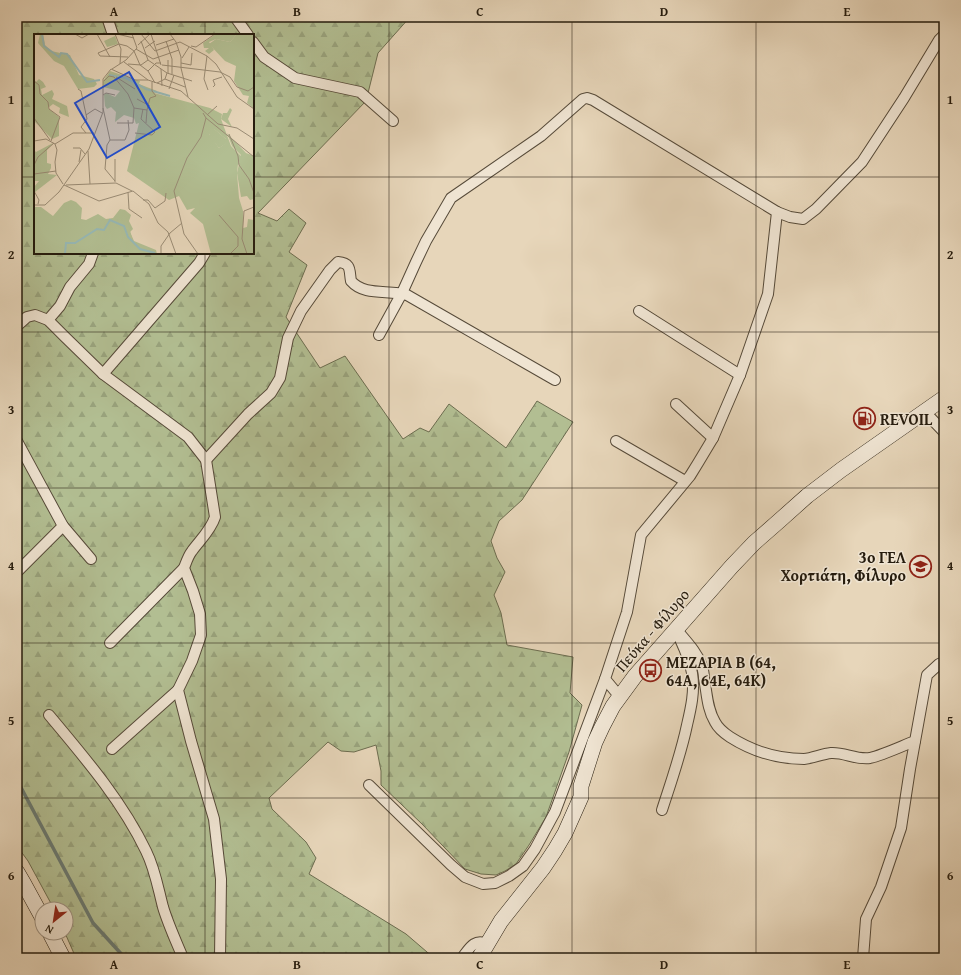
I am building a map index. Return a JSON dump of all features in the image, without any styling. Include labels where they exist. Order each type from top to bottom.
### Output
[{"type":"main road","name":"Πεύκα - Φίλυρο","points":[[479,958],[501,921],[549,859],[565,833],[581,798],[581,786],[595,742],[612,706],[634,676],[732,566],[779,520],[841,470],[944,398]]},
{"type":"main road","points":[[17,872],[34,903]]},
{"type":"main road","points":[[54,941],[63,958]]},
{"type":"street","points":[[107,17],[113,34]]},
{"type":"street","points":[[235,17],[247,34]]},
{"type":"street","points":[[379,335],[402,293],[426,241],[451,198],[541,136],[583,99],[587,98],[593,100],[777,212],[790,217],[803,219],[816,209],[862,162],[904,98],[939,40],[944,35]]},
{"type":"street","points":[[254,43],[264,57],[295,78],[360,92],[393,120]]},
{"type":"street","points":[[369,785],[451,865],[465,876],[483,884],[495,883],[509,876],[523,866],[535,849],[556,812],[605,679],[627,612],[641,535],[692,472],[713,438],[740,375],[768,294],[777,212]]},
{"type":"street","points":[[48,320],[60,306],[70,287],[89,264],[93,254]]},
{"type":"street","points":[[103,374],[205,254]]},
{"type":"street","points":[[206,460],[248,414],[271,393],[280,378],[288,338],[301,311],[330,270],[340,262],[348,266],[351,281],[358,287],[374,292],[402,293],[555,380]]},
{"type":"street","points":[[639,311],[740,375]]},
{"type":"street","points":[[17,326],[27,316],[35,315],[48,320],[103,374],[188,437],[206,460],[215,517],[213,523],[190,552],[184,568],[110,643]]},
{"type":"street","points":[[676,404],[713,438]]},
{"type":"street","points":[[925,412],[944,432]]},
{"type":"street","points":[[17,441],[63,526],[91,559]]},
{"type":"street","points":[[616,441],[686,481]]},
{"type":"street","points":[[17,572],[63,526]]},
{"type":"street","points":[[112,749],[178,690],[192,661],[201,635],[200,614],[184,568]]},
{"type":"street","points":[[676,629],[694,650],[703,668],[709,708],[716,724],[738,742],[758,752],[780,757],[806,759],[831,753],[866,758],[915,741]]},
{"type":"street","points":[[662,810],[682,749],[693,698],[692,672],[676,629]]},
{"type":"street","points":[[862,958],[866,920],[881,887],[901,828],[927,675],[939,664],[944,662]]},
{"type":"street","points":[[605,679],[620,697]]},
{"type":"street","points":[[178,690],[214,819],[221,879],[220,958]]},
{"type":"street","points":[[49,715],[113,795],[129,820],[146,851],[156,875],[169,924],[183,958]]},
{"type":"street","points":[[462,958],[476,943],[480,942],[486,944]]},
{"type":"green space","points":[[17,17],[410,17],[378,53],[366,101],[258,213],[277,221],[289,209],[306,223],[289,252],[307,265],[286,317],[320,368],[345,356],[403,439],[420,428],[429,432],[449,404],[506,448],[537,401],[573,422],[522,500],[499,521],[491,541],[497,558],[505,572],[494,595],[501,613],[507,645],[573,657],[570,693],[582,705],[569,752],[546,817],[516,864],[496,875],[481,874],[465,869],[422,824],[381,785],[381,771],[376,745],[354,752],[341,751],[328,742],[269,798],[272,809],[306,842],[316,858],[309,874],[406,934],[434,958],[76,958],[69,941],[74,941],[74,901],[50,901],[28,861],[17,846]]},
{"type":"waterway","points":[[17,780],[93,923],[125,958]]},
{"type":"place","name":"REVOIL","points":[[864,419]]},
{"type":"place","name":"3ο ΓΕΛ Χορτιάτη, Φίλυρο","points":[[921,566]]},
{"type":"place","name":"ΜΕΖΑΡΙΑ B (64, 64Α, 64Ε, 64Κ)","points":[[651,671]]}]
